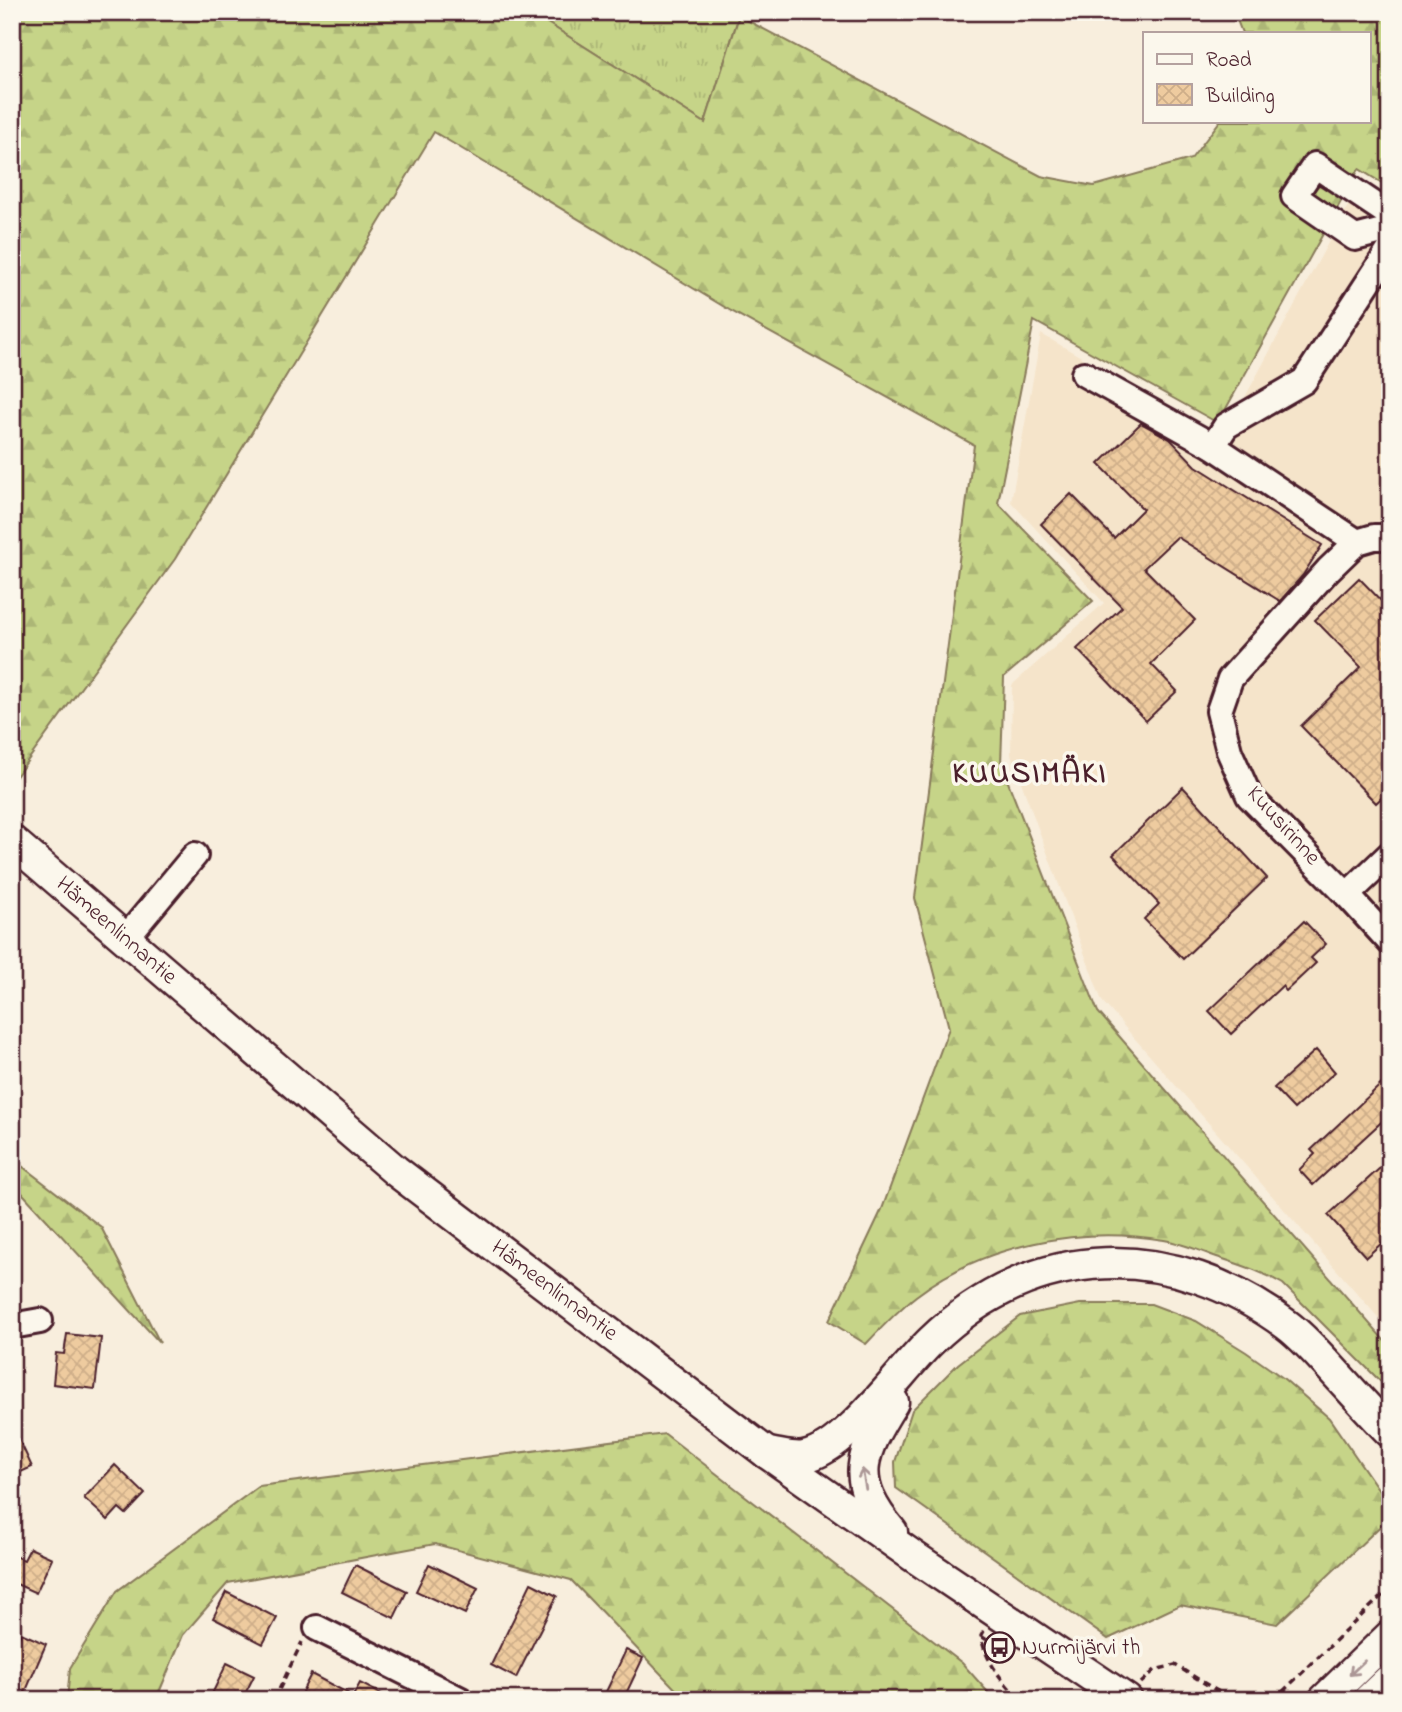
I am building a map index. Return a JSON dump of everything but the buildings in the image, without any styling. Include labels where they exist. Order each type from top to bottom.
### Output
[{"type":"main road","name":"Hämeenlinnantie","points":[[12,841],[396,1171],[767,1452],[913,1556],[988,1624],[1125,1699]]},
{"type":"main road","points":[[767,1452],[802,1458],[823,1451],[845,1434],[929,1343],[957,1317],[994,1295],[1030,1278],[1074,1265],[1116,1262],[1190,1273],[1260,1306],[1290,1327],[1390,1433]]},
{"type":"main road","points":[[913,1556],[877,1515],[867,1496],[862,1466],[871,1437],[929,1343]]},
{"type":"main road","points":[[1324,1700],[1390,1636]]},
{"type":"main road","points":[[1368,1700],[1390,1679]]},
{"type":"street","points":[[1390,215],[1315,164],[1294,196],[1355,239],[1390,229]]},
{"type":"street","points":[[1213,446],[1226,426],[1304,381],[1390,249]]},
{"type":"street","points":[[1084,374],[1213,446],[1357,542],[1374,537],[1390,537]]},
{"type":"street","name":"Kuusirinne","points":[[1357,542],[1328,570],[1230,679],[1219,710],[1229,751],[1250,796],[1390,942]]},
{"type":"street","points":[[1347,895],[1390,854]]},
{"type":"street","points":[[125,939],[195,855]]},
{"type":"street","points":[[12,1326],[40,1321]]},
{"type":"street","points":[[317,1628],[461,1700]]},
{"type":"path","points":[[1274,1700],[1390,1588]]},
{"type":"path","points":[[988,1624],[999,1648]]},
{"type":"path","points":[[988,1624],[984,1650],[995,1673],[1020,1700]]},
{"type":"path","points":[[274,1700],[301,1643],[317,1628]]},
{"type":"path","points":[[1125,1699],[1155,1670],[1175,1665],[1232,1700]]},
{"type":"shaded area","points":[[1349,204],[1390,232],[1390,1331],[1102,1001],[1011,755],[1012,685],[1104,603],[1011,502],[1041,334],[1223,438]]},
{"type":"green space","points":[[12,12],[530,12],[705,123],[739,16],[1041,176],[1094,186],[1191,159],[1219,122],[1370,122],[1370,32],[1242,32],[1234,12],[1390,12],[1390,188],[1359,169],[1218,423],[1034,321],[998,503],[1093,601],[1004,677],[1001,764],[1098,1012],[1390,1347],[1390,1391],[1283,1284],[1249,1268],[1189,1247],[1164,1240],[1132,1236],[1067,1238],[1034,1243],[972,1263],[916,1296],[866,1344],[829,1321],[882,1209],[949,1028],[915,898],[974,445],[731,311],[434,132],[175,559],[12,782]]},
{"type":"green space","points":[[530,12],[740,12],[705,123]]},
{"type":"green space","points":[[12,1152],[18,1163],[101,1227],[160,1343],[12,1182]]},
{"type":"green space","points":[[1080,1304],[1151,1304],[1196,1321],[1246,1352],[1283,1378],[1329,1418],[1390,1506],[1390,1517],[1277,1624],[1180,1605],[1108,1639],[896,1488],[895,1462],[912,1410],[958,1364],[1020,1316]]},
{"type":"green space","points":[[665,1434],[962,1663],[995,1700],[686,1700],[571,1580],[435,1544],[228,1583],[183,1635],[156,1700],[67,1700],[70,1668],[117,1591],[259,1486]]},
{"type":"place","name":"Nurmijärvi th","points":[[999,1648]]},
{"type":"district","name":"KUUSIMÄKI","points":[[1030,775]]}]
